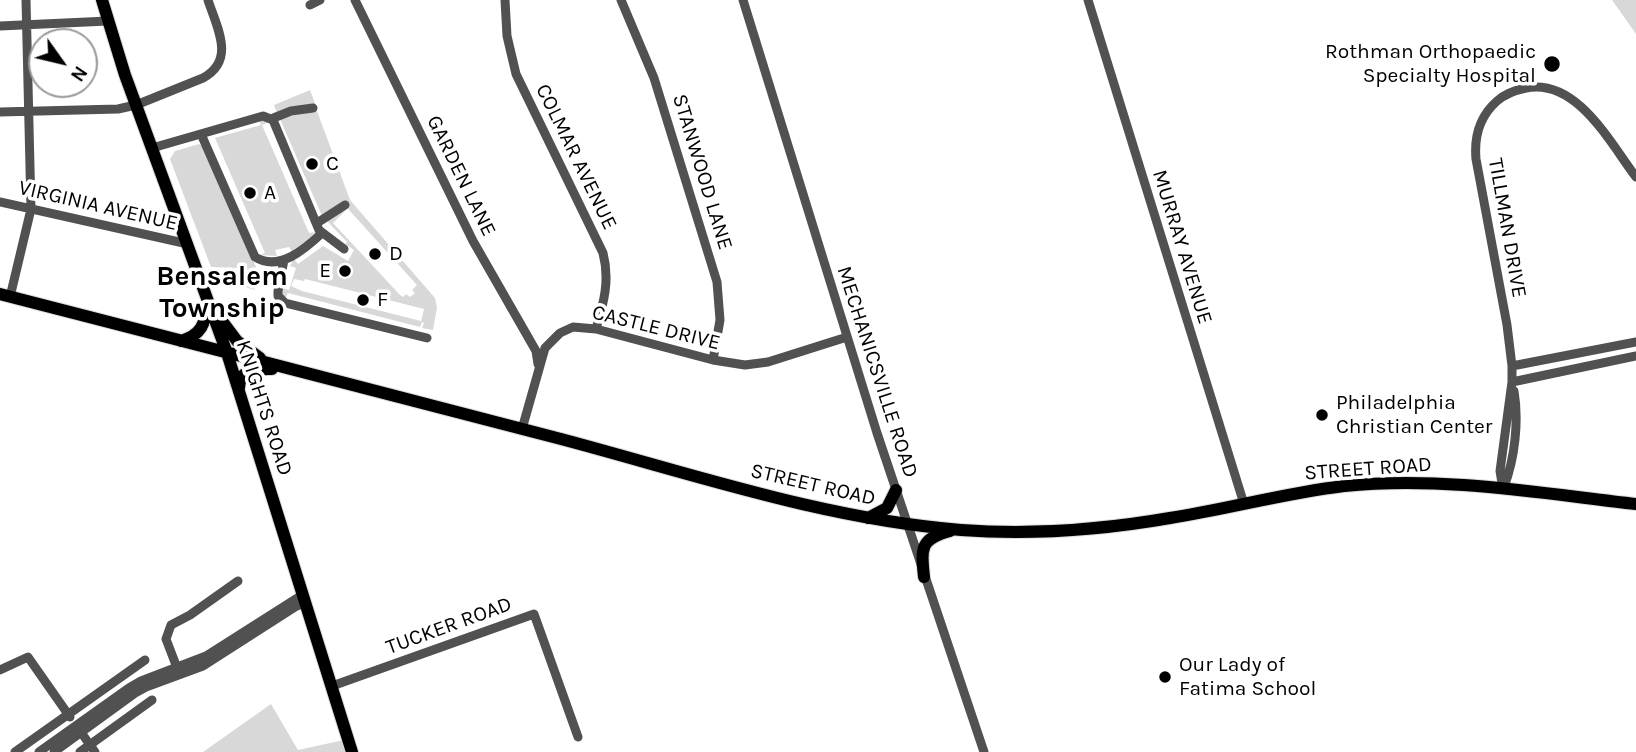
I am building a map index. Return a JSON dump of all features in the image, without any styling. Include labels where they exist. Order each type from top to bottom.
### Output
[{"type":"main road","name":"KNIGHTS ROAD","points":[[103,0],[136,105],[227,353],[352,752]]},
{"type":"main road","points":[[181,341],[196,335],[204,326],[206,293]]},
{"type":"main road","points":[[206,293],[223,324],[237,341],[252,353],[282,367]]},
{"type":"main road","name":"STREET ROAD","points":[[5,295],[803,505],[907,524],[1027,532],[1105,528],[1340,487],[1379,483],[1440,483],[1636,504]]},
{"type":"main road","points":[[240,395],[241,377],[248,370],[282,367]]},
{"type":"main road","points":[[867,518],[887,508],[896,490]]},
{"type":"main road","points":[[924,577],[922,551],[926,542],[936,535],[958,529]]},
{"type":"street","points":[[5,295],[31,209],[26,0]]},
{"type":"street","points":[[0,112],[118,109],[136,105],[203,78],[213,72],[220,63],[223,52],[208,0]]},
{"type":"street","points":[[310,5],[320,0]]},
{"type":"street","name":"GARDEN LANE","points":[[355,0],[473,241],[536,351],[538,364]]},
{"type":"street","name":"COLMAR AVENUE","points":[[505,0],[507,36],[516,74],[603,253],[607,273],[606,292],[596,329]]},
{"type":"street","name":"STANWOOD LANE","points":[[621,0],[654,78],[717,282],[720,320],[713,360]]},
{"type":"street","name":"MECHANICSVILLE ROAD","points":[[743,0],[896,490],[984,752]]},
{"type":"street","name":"MURRAY AVENUE","points":[[1088,0],[1244,504]]},
{"type":"street","points":[[0,26],[108,21]]},
{"type":"street","name":"TILLMAN DRIVE","points":[[1503,489],[1510,471],[1517,415],[1507,325],[1476,159],[1476,137],[1486,113],[1500,99],[1519,90],[1539,87],[1559,91],[1580,104],[1636,177]]},
{"type":"street","points":[[152,148],[262,116],[271,119],[291,111],[313,108]]},
{"type":"street","points":[[271,119],[322,233],[344,249]]},
{"type":"street","points":[[201,134],[255,257],[262,261],[285,260],[304,250],[322,233]]},
{"type":"street","name":"VIRGINIA AVENUE","points":[[0,202],[188,244]]},
{"type":"street","points":[[317,223],[345,205]]},
{"type":"street","points":[[285,260],[278,291],[278,296],[285,303],[427,338]]},
{"type":"street","name":"CASTLE DRIVE","points":[[522,429],[538,364],[545,348],[560,333],[581,326],[729,364],[758,364],[847,337]]},
{"type":"street","points":[[1512,366],[1636,342]]},
{"type":"street","points":[[1512,382],[1636,356]]},
{"type":"street","points":[[178,671],[166,639],[170,625],[190,615],[238,581]]},
{"type":"street","points":[[54,752],[141,681],[178,671],[303,599]]},
{"type":"street","name":"TUCKER ROAD","points":[[332,687],[534,614],[578,737]]},
{"type":"street","points":[[0,670],[28,657],[92,748]]},
{"type":"street","points":[[15,752],[145,660]]},
{"type":"street","points":[[80,752],[92,748],[152,700]]},
{"type":"street","points":[[39,752],[79,729]]},
{"type":"shaded area","points":[[1612,0],[1636,0],[1636,34]]},
{"type":"shaded area","points":[[310,90],[316,106],[277,113],[274,105]]},
{"type":"shaded area","points":[[317,111],[350,200],[435,298],[437,308],[433,330],[422,328],[422,322],[420,327],[288,293],[285,299],[281,292],[282,288],[289,290],[296,268],[290,266],[294,259],[298,264],[323,246],[348,261],[354,250],[345,244],[347,242],[326,220],[343,208],[345,211],[333,223],[400,295],[403,297],[406,294],[410,297],[415,293],[412,290],[417,285],[349,210],[346,203],[322,216],[280,119]],"holes":[[[294,279],[305,279],[424,309],[421,321],[291,286]]]},
{"type":"shaded area","points":[[259,120],[266,120],[267,123],[262,125],[309,233],[315,232],[293,253],[289,247],[275,250],[277,256],[260,255],[265,253],[215,138],[261,125]]},
{"type":"shaded area","points":[[199,144],[204,147],[256,267],[255,290],[235,284],[255,285],[254,271],[242,272],[242,282],[239,268],[211,267],[170,159],[175,151]]},
{"type":"shaded area","points":[[271,704],[298,750],[344,740],[347,752],[203,752]]},
{"type":"place","name":"Rothman Orthopaedic Specialty Hospital","points":[[1552,64]]},
{"type":"place","name":"C","points":[[312,164]]},
{"type":"place","name":"A","points":[[250,193]]},
{"type":"place","name":"D","points":[[375,254]]},
{"type":"place","name":"E","points":[[345,271]]},
{"type":"place","name":"F","points":[[363,300]]},
{"type":"place","name":"Philadelphia Christian Center","points":[[1322,415]]},
{"type":"place","name":"Our Lady of Fatima School","points":[[1165,677]]},
{"type":"district","name":"Bensalem Township","points":[[222,293]]}]
